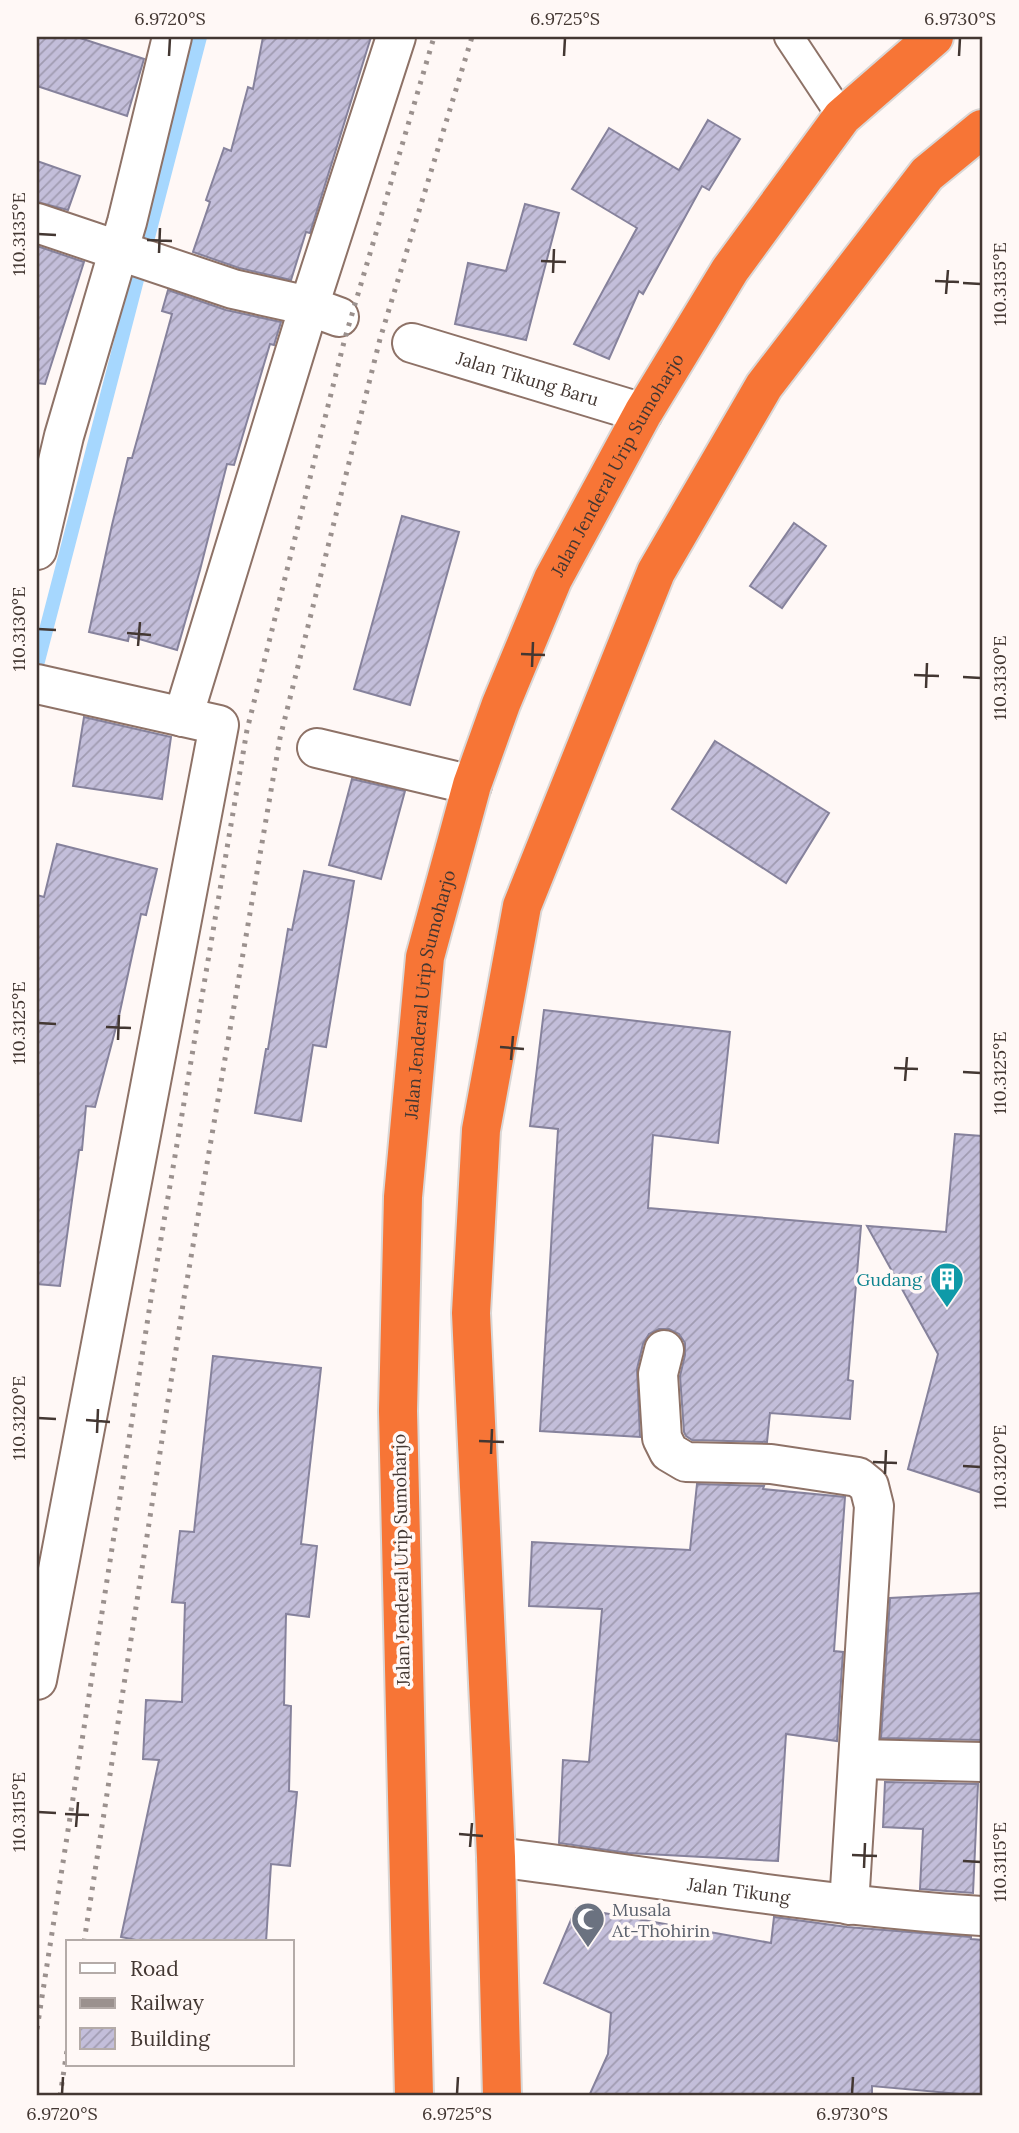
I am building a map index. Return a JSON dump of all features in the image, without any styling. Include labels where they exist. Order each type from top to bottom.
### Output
[{"type":"highway","name":"Jalan Jenderal Urip Sumoharjo","points":[[414,2096],[398,1411],[403,1197],[425,957],[472,785],[501,704],[553,579],[643,413],[730,270],[842,117],[934,37]]},
{"type":"highway","points":[[502,2096],[496,1857],[471,1313],[481,1130],[522,906],[656,572],[764,386],[927,174],[982,129]]},
{"type":"street","points":[[37,550],[64,436],[139,257],[127,222],[173,37]]},
{"type":"street","points":[[183,717],[324,312],[396,37]]},
{"type":"street","points":[[37,223],[233,289],[324,312]]},
{"type":"street","name":"Jalan Tikung Baru","points":[[412,343],[643,413]]},
{"type":"street","points":[[37,1680],[219,725],[47,686]]},
{"type":"street","points":[[317,748],[472,785]]},
{"type":"street","points":[[664,1350],[658,1374],[662,1438],[669,1452],[686,1462],[771,1464],[858,1477],[869,1486],[874,1506],[849,1905]]},
{"type":"street","points":[[859,1759],[982,1762]]},
{"type":"street","name":"Jalan Tikung","points":[[496,1857],[849,1905],[982,1916]]},
{"type":"lane","points":[[789,37],[842,117]]},
{"type":"building","points":[[37,37],[77,37],[144,59],[127,116],[37,86]]},
{"type":"building","points":[[263,37],[371,37],[310,233],[306,232],[291,280],[239,268],[193,252],[210,202],[206,200],[224,148],[231,151],[248,87],[253,89]]},
{"type":"building","points":[[708,120],[740,139],[709,190],[702,186],[643,294],[639,291],[609,359],[574,344],[637,228],[572,189],[609,128],[679,170]]},
{"type":"building","points":[[37,161],[80,176],[68,210],[37,202]]},
{"type":"building","points":[[525,204],[559,213],[526,340],[455,324],[468,263],[506,271]]},
{"type":"building","points":[[37,246],[84,262],[45,384],[37,383]]},
{"type":"building","points":[[168,290],[226,310],[281,322],[274,345],[270,344],[234,465],[227,464],[177,650],[129,636],[128,641],[89,632],[128,458],[132,458],[172,314],[162,311]]},
{"type":"building","points":[[402,516],[459,532],[410,705],[354,689]]},
{"type":"building","points":[[794,523],[826,546],[782,608],[750,586]]},
{"type":"building","points":[[84,717],[171,737],[162,799],[73,786]]},
{"type":"building","points":[[715,741],[829,813],[786,883],[672,809]]},
{"type":"building","points":[[352,779],[405,791],[381,879],[329,865]]},
{"type":"building","points":[[57,844],[157,869],[146,915],[141,914],[119,1016],[95,1107],[86,1106],[82,1150],[79,1150],[60,1286],[37,1284],[37,895],[44,897]]},
{"type":"building","points":[[304,871],[354,881],[326,1047],[313,1045],[301,1121],[255,1113],[288,929],[292,930]]},
{"type":"building","points":[[544,1010],[730,1032],[718,1143],[653,1135],[648,1208],[861,1226],[848,1380],[853,1381],[850,1419],[770,1413],[767,1442],[692,1440],[684,1432],[680,1376],[685,1343],[679,1334],[669,1329],[659,1329],[649,1334],[643,1344],[637,1369],[640,1437],[540,1431],[558,1129],[530,1126]]},
{"type":"building","name":"Gudang","points":[[955,1134],[982,1136],[982,1493],[908,1469],[938,1354],[867,1226],[946,1232]]},
{"type":"building","points":[[213,1356],[321,1368],[301,1544],[317,1546],[309,1617],[286,1614],[284,1705],[291,1706],[289,1791],[297,1792],[290,1866],[271,1864],[266,1940],[136,1940],[121,1937],[159,1760],[143,1759],[146,1700],[182,1702],[185,1603],[172,1602],[180,1531],[194,1532]]},
{"type":"building","points":[[697,1484],[764,1486],[763,1489],[845,1497],[834,1651],[843,1652],[837,1741],[786,1734],[778,1861],[628,1853],[559,1843],[563,1760],[589,1762],[602,1609],[529,1606],[532,1542],[690,1550]]},
{"type":"building","points":[[982,1593],[982,1740],[881,1738],[890,1598]]},
{"type":"building","points":[[885,1782],[978,1784],[973,1893],[920,1889],[923,1829],[883,1827]]},
{"type":"building","points":[[576,1908],[771,1943],[774,1917],[982,1940],[982,2096],[872,2086],[872,2096],[589,2096],[608,2054],[611,2013],[544,1983]]},
{"type":"waterway","points":[[37,665],[200,37]]},
{"type":"railway","points":[[37,2029],[152,1292],[247,730],[345,338],[434,37]]},
{"type":"railway","points":[[84,1940],[184,1298],[280,738],[380,339],[472,37]]},
{"type":"railway","points":[[60,2096],[66,2057]]},
{"type":"place","name":"Gudang","points":[[947,1309]]},
{"type":"place","name":"Musala At-Thohirin","points":[[588,1949]]}]
